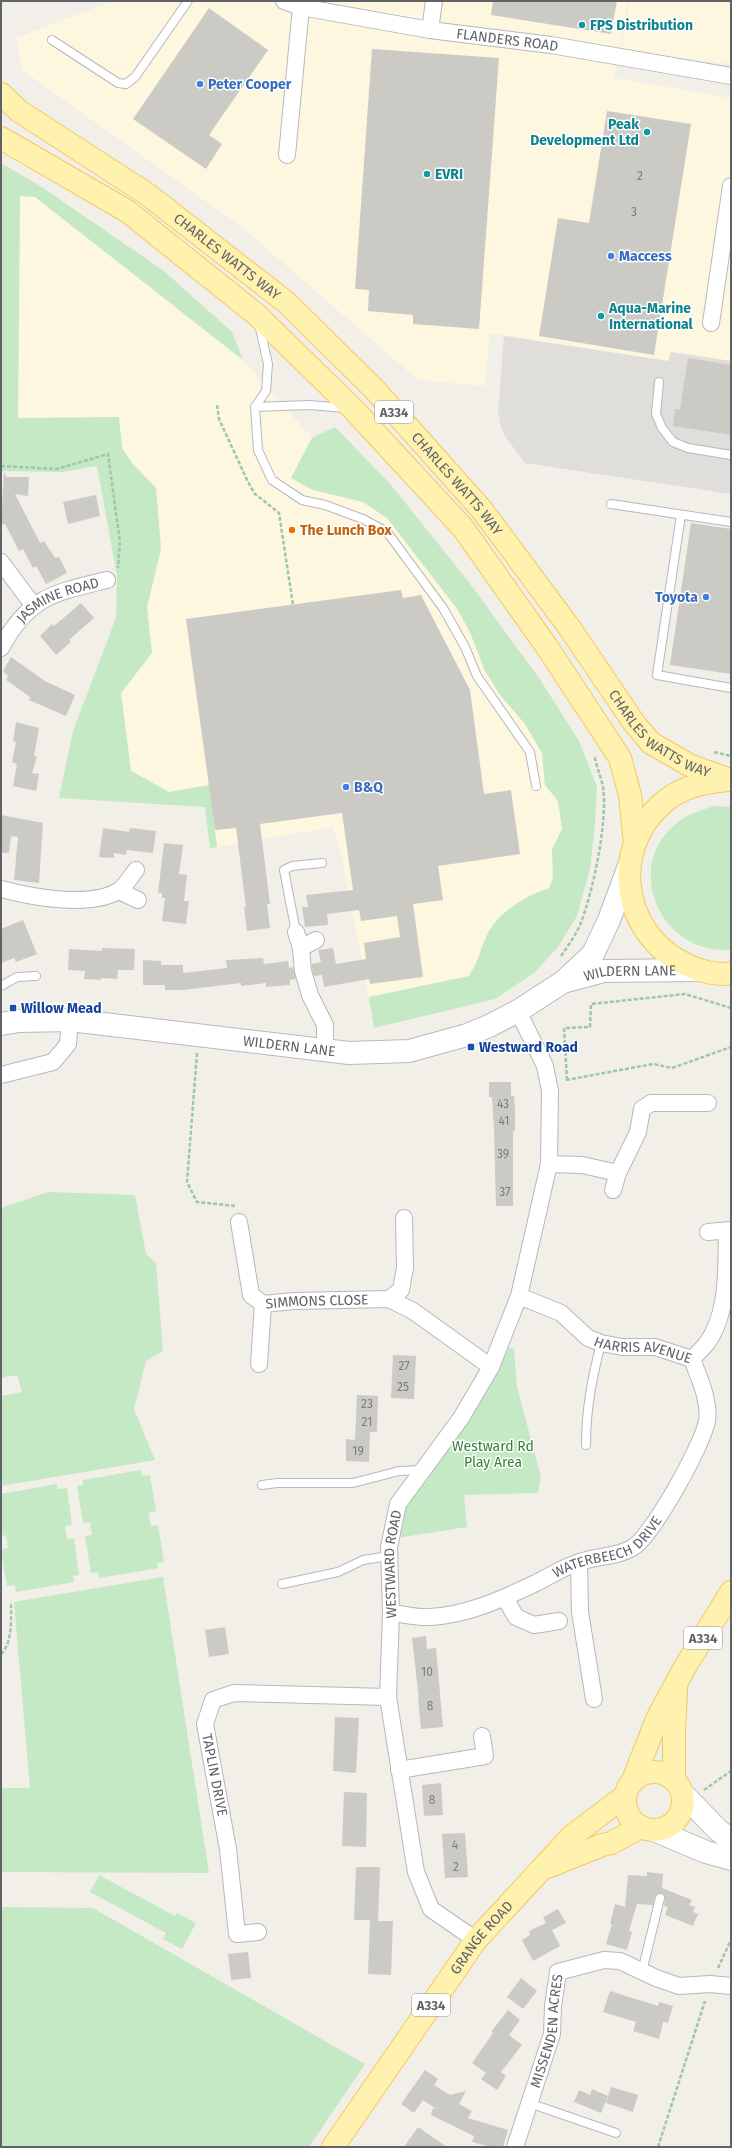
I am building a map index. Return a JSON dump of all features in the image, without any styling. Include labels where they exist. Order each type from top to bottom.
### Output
[{"type":"main road","name":"CHARLES WATTS WAY","points":[[1,94],[19,111],[147,194],[287,303],[375,390],[482,510],[569,627],[634,723],[651,743],[689,765],[730,780]]},
{"type":"main road","name":"CHARLES WATTS WAY","points":[[1,138],[127,211],[257,315],[353,409],[463,528],[547,647],[620,758],[630,795],[635,842]]},
{"type":"main road","points":[[730,780],[700,783],[673,796],[650,816],[635,842],[629,866],[630,893],[638,919],[653,941],[674,959],[698,970],[730,974]]},
{"type":"main road","name":"A334","points":[[629,1788],[658,1717],[685,1667],[731,1592]]},
{"type":"main road","name":"A334","points":[[676,1686],[674,1731],[690,1788]]},
{"type":"main road","points":[[654,1771],[667,1774],[690,1788],[682,1811],[671,1825],[648,1829],[634,1822],[628,1814],[625,1805],[629,1788],[640,1774],[654,1771]]},
{"type":"main road","name":"GRANGE ROAD","points":[[333,2147],[476,1940],[572,1836],[629,1788]]},
{"type":"main road","name":"GRANGE ROAD","points":[[540,1870],[602,1845],[648,1829]]},
{"type":"street","name":"FLANDERS ROAD","points":[[284,1],[302,7],[430,30],[551,45],[731,76]]},
{"type":"street","points":[[430,30],[434,1]]},
{"type":"street","points":[[287,155],[302,7]]},
{"type":"street","points":[[711,323],[731,186]]},
{"type":"street","points":[[1,562],[33,605]]},
{"type":"street","name":"JASMINE ROAD","points":[[1,648],[9,633],[33,605],[58,592],[107,580]]},
{"type":"street","name":"WILDERN LANE","points":[[1,1024],[19,1021],[70,1020],[349,1053],[409,1051],[467,1035],[518,1011],[563,982],[593,954],[629,866]]},
{"type":"street","points":[[1,889],[16,893],[93,900],[119,891],[136,870]]},
{"type":"street","points":[[119,891],[138,900]]},
{"type":"street","points":[[296,932],[301,948],[303,971],[310,995],[325,1025],[325,1050]]},
{"type":"street","points":[[301,948],[316,940]]},
{"type":"street","name":"WILDERN LANE","points":[[563,982],[604,971],[698,970]]},
{"type":"street","name":"WESTWARD ROAD","points":[[476,1940],[431,1909],[416,1872],[388,1697],[391,1613],[389,1547],[398,1504],[461,1418],[491,1367],[519,1296],[549,1164],[550,1084],[544,1066],[518,1011]]},
{"type":"street","points":[[1,1075],[53,1062],[68,1044],[70,1020]]},
{"type":"street","points":[[613,1190],[618,1173],[638,1132],[640,1113],[644,1106],[651,1103],[708,1103]]},
{"type":"street","points":[[549,1164],[582,1165],[618,1173]]},
{"type":"street","name":"SIMMONS CLOSE","points":[[388,1299],[401,1290],[405,1268],[404,1218]]},
{"type":"street","name":"SIMMONS CLOSE","points":[[239,1222],[251,1295],[264,1304],[294,1301],[388,1299],[412,1311],[491,1367]]},
{"type":"street","name":"HARRIS AVENUE","points":[[519,1296],[561,1313],[588,1338],[601,1343],[622,1347],[654,1348],[692,1359],[707,1342],[717,1324],[726,1284],[729,1231],[708,1232]]},
{"type":"street","points":[[259,1364],[264,1304]]},
{"type":"street","name":"WATERBEECH DRIVE","points":[[391,1613],[429,1618],[472,1611],[505,1598],[579,1562],[619,1553],[633,1548],[644,1538],[668,1502],[698,1444],[707,1421],[706,1402],[692,1359]]},
{"type":"street","points":[[579,1562],[580,1612],[594,1699]]},
{"type":"street","points":[[505,1598],[516,1617],[534,1624],[559,1622]]},
{"type":"street","name":"TAPLIN DRIVE","points":[[258,1932],[237,1934],[228,1849],[205,1724],[213,1700],[234,1693],[388,1697]]},
{"type":"street","points":[[399,1770],[485,1756],[482,1736]]},
{"type":"street","points":[[690,1788],[718,1830],[731,1840]]},
{"type":"street","points":[[648,1829],[706,1852],[731,1859]]},
{"type":"street","name":"MISSENDEN ACRES","points":[[515,2147],[552,2034],[553,2006],[558,1972],[572,1967],[604,1960],[620,1961],[642,1972],[679,1986],[710,1984],[731,1986]]},
{"type":"lane","points":[[52,40],[118,83],[126,84],[135,77],[188,1]]},
{"type":"lane","points":[[257,315],[268,364],[266,391],[255,407],[258,450],[272,480],[302,500],[325,505],[363,519],[387,532],[443,608],[465,647],[477,676],[530,752],[536,786]]},
{"type":"lane","points":[[659,382],[656,414],[662,428],[673,442],[688,448],[731,455]]},
{"type":"lane","points":[[255,407],[309,405],[353,409]]},
{"type":"lane","points":[[611,504],[731,522]]},
{"type":"lane","points":[[681,515],[658,675],[731,688]]},
{"type":"lane","points":[[296,932],[284,870],[292,866],[322,863]]},
{"type":"lane","points":[[1,986],[17,977],[36,976]]},
{"type":"lane","points":[[586,1446],[586,1413],[591,1383],[601,1343]]},
{"type":"lane","points":[[262,1485],[289,1483],[352,1483],[399,1470],[422,1470]]},
{"type":"lane","points":[[282,1584],[338,1572],[363,1560],[389,1556]]},
{"type":"lane","points":[[642,1972],[660,1898]]},
{"type":"lane","points":[[529,2103],[616,2133]]},
{"type":"path","points":[[217,405],[219,419],[248,482],[255,494],[279,514],[293,605]]},
{"type":"path","points":[[1,466],[57,469],[108,454],[120,542],[117,576],[107,580]]},
{"type":"path","points":[[560,957],[573,938],[584,911],[601,839],[604,807],[603,788],[594,758],[614,748]]},
{"type":"path","points":[[567,1080],[564,1028],[590,1027],[591,1004],[685,994],[731,1008]]},
{"type":"path","points":[[198,1035],[187,1182],[197,1202],[237,1206],[239,1222]]},
{"type":"path","points":[[562,1076],[563,1080],[567,1080],[653,1064],[672,1068],[731,1047]]},
{"type":"path","points":[[1,1654],[6,1649],[9,1639],[10,1602]]},
{"type":"path","points":[[690,1788],[731,1771]]},
{"type":"path","points":[[690,1788],[706,1796]]},
{"type":"path","points":[[658,2147],[710,1984],[731,1940]]},
{"type":"shaded area","points":[[114,1],[628,1],[614,78],[731,98],[731,361],[671,352],[669,361],[490,333],[485,386],[418,380],[243,228],[22,70],[16,38]]},
{"type":"shaded area","points":[[630,1],[731,1],[731,64],[620,51]]},
{"type":"shaded area","points":[[20,196],[35,197],[243,360],[312,438],[291,478],[313,490],[363,502],[387,518],[458,610],[500,695],[525,724],[542,753],[545,784],[558,801],[562,829],[552,849],[553,878],[549,888],[531,895],[489,931],[479,958],[469,976],[369,997],[341,853],[333,827],[217,847],[209,785],[169,792],[131,771],[121,693],[152,653],[147,607],[161,549],[156,488],[132,463],[122,448],[119,418],[18,418]]},
{"type":"shaded area","points":[[504,336],[668,361],[671,352],[731,361],[731,494],[525,463],[504,435],[498,413]]},
{"type":"green space","points":[[1,163],[40,186],[164,271],[232,332],[243,360],[35,197],[20,196],[18,418],[119,417],[122,448],[132,463],[156,488],[161,549],[147,607],[152,653],[121,693],[131,771],[169,792],[209,785],[217,847],[210,848],[205,807],[59,798],[73,731],[116,618],[117,576],[97,466],[62,472],[1,471]]},
{"type":"green space","points":[[335,427],[391,485],[468,581],[539,678],[579,741],[597,787],[590,869],[577,916],[558,947],[534,973],[495,999],[374,1028],[369,997],[469,976],[494,923],[516,904],[549,888],[553,878],[552,849],[562,829],[558,801],[545,785],[542,753],[525,724],[500,695],[485,671],[470,632],[458,610],[387,518],[363,502],[313,490],[291,478],[312,438]]},
{"type":"green space","points":[[714,806],[731,807],[731,950],[705,948],[684,938],[667,922],[656,902],[651,880],[653,858],[663,838],[681,820]]},
{"type":"green space","points":[[48,1192],[135,1195],[146,1254],[156,1263],[163,1351],[146,1361],[134,1409],[155,1460],[1,1486],[1,1396],[22,1392],[17,1375],[1,1378],[1,1210],[4,1207]]},
{"type":"green space","name":"Westward Rd Play Area","points":[[509,1347],[514,1349],[517,1387],[541,1477],[538,1493],[464,1495],[467,1527],[397,1538],[402,1511],[481,1400]]},
{"type":"green space","points":[[141,1470],[142,1476],[150,1475],[156,1511],[148,1513],[151,1526],[158,1525],[164,1562],[157,1563],[158,1568],[99,1578],[98,1572],[91,1573],[85,1536],[92,1535],[90,1522],[83,1523],[77,1486],[83,1485],[83,1480]]},
{"type":"green space","points":[[57,1484],[58,1489],[67,1488],[72,1525],[65,1526],[67,1539],[74,1538],[79,1575],[73,1576],[74,1582],[16,1592],[15,1585],[7,1586],[1,1552],[1,1550],[8,1548],[6,1535],[1,1536],[1,1494]]},
{"type":"green space","points":[[163,1577],[209,1873],[1,1872],[1,1788],[30,1788],[14,1602]]},
{"type":"green space","points":[[99,1875],[175,1916],[177,1913],[196,1923],[182,1949],[163,1939],[166,1933],[90,1892]]},
{"type":"green space","points":[[1,1907],[93,1908],[365,2064],[309,2147],[1,2147]]},
{"type":"building","name":"FPS Distribution","points":[[493,1],[617,1],[611,34],[491,15]]},
{"type":"building","name":"Peter Cooper","points":[[209,8],[268,50],[209,135],[222,144],[206,169],[133,119]]},
{"type":"building","name":"EVRI","points":[[372,49],[499,58],[479,329],[413,324],[413,315],[368,311],[369,290],[355,289]]},
{"type":"building","points":[[607,111],[691,124],[654,355],[539,336],[558,218],[589,223]]},
{"type":"building","points":[[688,358],[731,365],[731,435],[673,426],[675,409],[680,409]]},
{"type":"building","points":[[4,471],[6,477],[29,477],[28,496],[15,494],[40,543],[44,541],[55,558],[59,557],[67,573],[46,584],[36,566],[33,568],[23,549],[19,551],[5,524],[1,524]]},
{"type":"building","points":[[96,495],[100,516],[68,524],[63,502]]},
{"type":"building","name":"Toyota","points":[[691,523],[731,529],[731,674],[670,665]]},
{"type":"building","name":"B&Q","points":[[401,590],[403,598],[421,595],[470,690],[484,794],[511,790],[520,854],[438,866],[443,900],[413,904],[423,977],[370,984],[369,979],[324,987],[322,975],[314,976],[312,969],[312,964],[321,962],[318,950],[333,948],[336,964],[366,959],[364,943],[400,937],[397,916],[361,921],[359,910],[327,914],[328,925],[305,927],[302,907],[308,907],[306,895],[353,890],[342,813],[260,824],[270,904],[267,904],[270,928],[247,931],[244,907],[246,907],[236,828],[215,830],[186,619]]},
{"type":"building","points":[[81,603],[94,618],[69,640],[71,642],[56,655],[40,636],[52,624],[54,626]]},
{"type":"building","points":[[11,657],[45,681],[75,695],[66,716],[29,700],[30,697],[6,680],[8,676],[3,671]]},
{"type":"building","points":[[16,722],[39,728],[34,756],[37,757],[32,773],[39,774],[36,791],[13,786],[17,764],[12,762],[16,742],[13,741]]},
{"type":"building","points":[[1,815],[43,823],[39,883],[14,880],[18,837],[11,836],[9,853],[1,853]]},
{"type":"building","points":[[103,828],[129,832],[130,828],[156,831],[153,853],[127,850],[126,855],[114,853],[114,858],[99,857]]},
{"type":"building","points":[[164,843],[183,845],[179,874],[187,875],[184,901],[189,901],[186,924],[162,921],[165,898],[162,898],[162,893],[158,893]]},
{"type":"building","points":[[23,920],[37,954],[16,962],[14,958],[1,963],[1,929]]},
{"type":"building","points":[[102,948],[135,949],[134,970],[118,970],[117,979],[101,978],[101,980],[84,979],[85,971],[68,970],[69,949],[102,951]]},
{"type":"building","points":[[263,958],[264,964],[288,961],[289,968],[293,967],[296,979],[290,980],[290,985],[266,987],[266,983],[241,986],[241,983],[183,990],[165,990],[165,985],[143,985],[143,960],[161,961],[161,965],[183,965],[183,973],[227,968],[226,960]]},
{"type":"building","points":[[489,1082],[511,1082],[511,1096],[514,1096],[515,1131],[513,1131],[513,1206],[496,1206],[494,1130],[492,1097],[489,1097]]},
{"type":"building","points":[[393,1355],[416,1356],[414,1399],[391,1398]]},
{"type":"building","points":[[357,1395],[378,1396],[377,1432],[370,1432],[369,1462],[346,1461],[346,1439],[355,1440]]},
{"type":"building","points":[[225,1627],[229,1654],[209,1657],[205,1630]]},
{"type":"building","points":[[426,1636],[427,1649],[436,1648],[443,1727],[421,1729],[412,1638]]},
{"type":"building","points":[[335,1717],[359,1718],[356,1773],[333,1771]]},
{"type":"building","points":[[441,1783],[443,1815],[424,1816],[422,1785]]},
{"type":"building","points":[[344,1792],[367,1793],[366,1847],[342,1846]]},
{"type":"building","points":[[465,1833],[468,1877],[445,1878],[442,1834]]},
{"type":"building","points":[[356,1867],[380,1867],[378,1921],[393,1921],[391,1975],[368,1974],[370,1920],[354,1920]]},
{"type":"building","points":[[647,1872],[663,1874],[662,1888],[692,1900],[689,1905],[695,1907],[693,1912],[698,1914],[693,1926],[665,1915],[668,1907],[664,1906],[665,1897],[663,1894],[659,1893],[655,1896],[653,1905],[637,1904],[629,1931],[632,1932],[627,1950],[606,1944],[612,1924],[610,1924],[615,1904],[625,1907],[628,1875],[647,1876]]},
{"type":"building","points":[[558,1909],[566,1923],[552,1930],[560,1946],[533,1961],[522,1940],[530,1935],[529,1931],[546,1923],[543,1917]]},
{"type":"building","points":[[248,1952],[251,1978],[231,1980],[228,1954]]},
{"type":"building","points":[[521,1978],[537,1991],[523,2009],[507,1997]]},
{"type":"building","points":[[610,1991],[658,2006],[659,2002],[673,2006],[668,2023],[663,2022],[659,2039],[633,2031],[636,2022],[603,2012]]},
{"type":"building","points":[[508,2010],[520,2020],[509,2035],[522,2045],[501,2072],[506,2076],[497,2090],[481,2079],[486,2073],[472,2063],[493,2033],[491,2032]]},
{"type":"building","points":[[425,2070],[438,2079],[434,2085],[450,2095],[466,2091],[459,2104],[472,2111],[468,2118],[508,2130],[503,2147],[491,2147],[472,2142],[474,2136],[431,2115],[433,2108],[438,2110],[423,2100],[414,2113],[401,2104]]},
{"type":"building","points":[[611,2087],[638,2095],[633,2112],[606,2103]]},
{"type":"building","points":[[592,2089],[608,2096],[601,2113],[574,2102],[579,2090],[590,2095]]},
{"type":"building","points":[[418,2127],[447,2147],[404,2147]]},
{"type":"place","name":"FPS Distribution","points":[[582,25]]},
{"type":"place","name":"Peter Cooper","points":[[200,84]]},
{"type":"place","name":"Peak Development Ltd","points":[[647,132]]},
{"type":"place","name":"EVRI","points":[[427,174]]},
{"type":"place","name":"Maccess","points":[[611,256]]},
{"type":"place","name":"Aqua-Marine International","points":[[601,316]]},
{"type":"place","name":"The Lunch Box","points":[[292,530]]},
{"type":"place","name":"Toyota","points":[[706,597]]},
{"type":"place","name":"B&Q","points":[[346,787]]},
{"type":"place","name":"Willow Mead","points":[[13,1008]]},
{"type":"place","name":"Westward Road","points":[[471,1047]]}]
